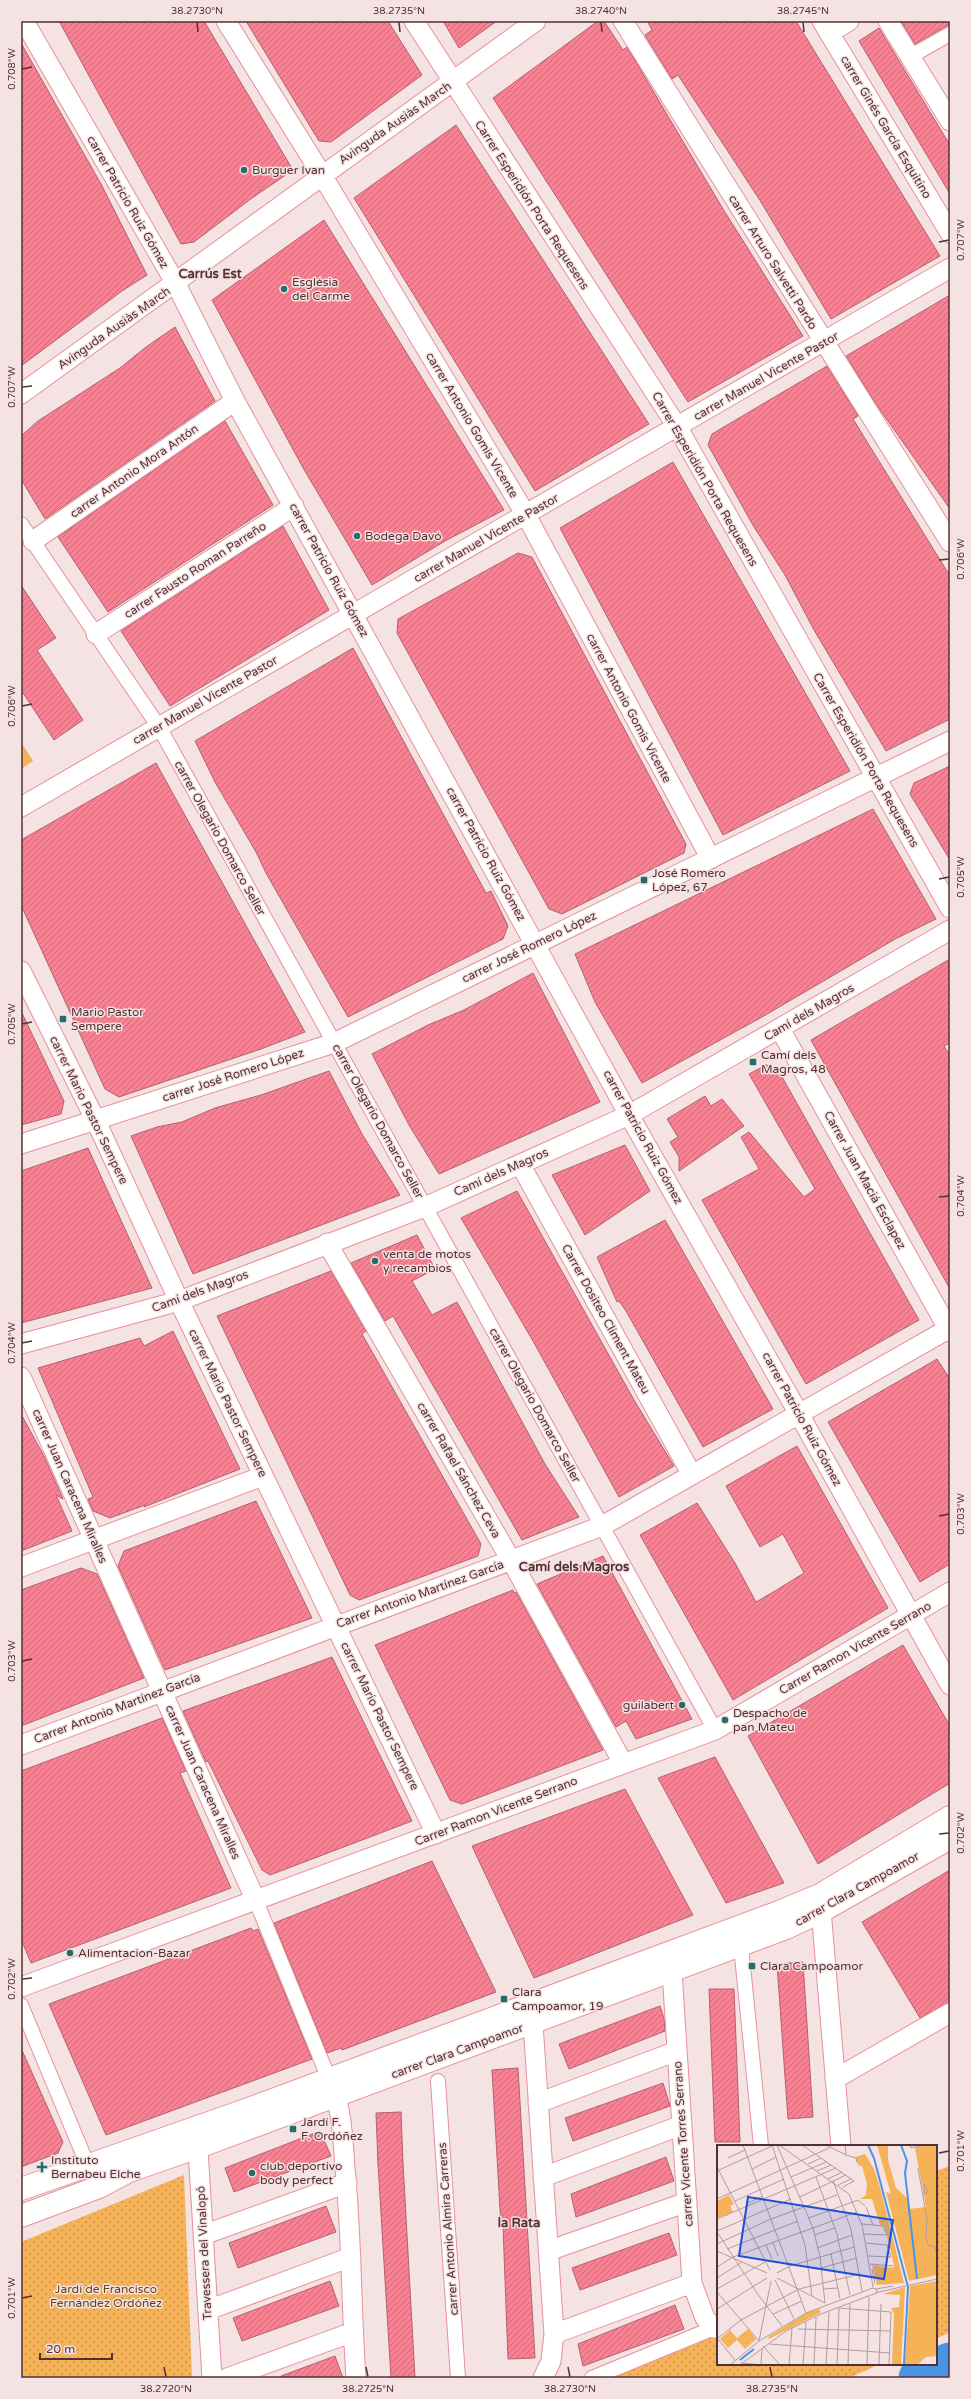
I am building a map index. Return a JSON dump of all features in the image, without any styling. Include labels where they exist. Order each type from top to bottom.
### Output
[{"type":"street","name":"carrer Patricio Ruiz Gómez","points":[[24,21],[176,284],[236,401],[536,943],[629,1115],[799,1414],[950,1686]]},
{"type":"street","name":"carrer Antonio Gomis Vicente","points":[[226,21],[322,175],[526,515],[711,860]]},
{"type":"street","name":"Carrer Esperidión Porta Requesens","points":[[414,21],[452,82],[678,428],[950,908]]},
{"type":"street","name":"Avinguda Ausiàs March","points":[[21,394],[176,284],[322,175],[536,21]]},
{"type":"street","name":"carrer Arturo Salvetti Pardo","points":[[623,21],[950,542]]},
{"type":"street","points":[[826,27],[849,21]]},
{"type":"street","points":[[888,21],[950,121]]},
{"type":"street","name":"carrer Ginés García Esquitino","points":[[826,27],[950,233]]},
{"type":"street","points":[[911,56],[950,34]]},
{"type":"street","name":"carrer Manuel Vicente Pastor","points":[[21,807],[353,614],[678,428],[950,268]]},
{"type":"street","name":"carrer Antonio Mora Antón","points":[[33,541],[236,401]]},
{"type":"street","name":"carrer Fausto Roman Parreño","points":[[96,634],[294,506]]},
{"type":"street","name":"carrer Olegario Domarco Seller","points":[[21,524],[159,727],[715,1730]]},
{"type":"street","name":"carrer José Romero López","points":[[21,1144],[334,1043],[536,943],[711,860],[875,777],[950,741]]},
{"type":"street","name":"Camí dels Magros","points":[[21,1344],[179,1301],[327,1243],[425,1207],[629,1115],[950,930]]},
{"type":"street","name":"carrer Mario Pastor Sempere","points":[[21,971],[95,1120],[179,1301],[436,1834]]},
{"type":"street","name":"Carrer Juan Maciá Esclapez","points":[[780,1029],[949,1329]]},
{"type":"street","name":"Carrer Dositeo Climent Mateu","points":[[520,1164],[692,1475]]},
{"type":"street","name":"carrer Rafael Sánchez Ceva","points":[[327,1243],[512,1560],[623,1763]]},
{"type":"street","name":"Carrer Antonio Martínez García","points":[[21,1745],[602,1526],[949,1329]]},
{"type":"street","name":"carrer Juan Caracena Miralles","points":[[21,1377],[95,1539],[256,1901],[333,2087]]},
{"type":"street","points":[[21,1567],[263,1476]]},
{"type":"street","name":"Carrer Ramon Vicente Serrano","points":[[21,1986],[256,1901],[715,1730],[950,1592]]},
{"type":"street","name":"carrer Clara Campoamor","points":[[21,2189],[88,2166],[197,2137],[670,1963],[820,1903],[950,1817]]},
{"type":"street","name":"carrer Clara Campoamor","points":[[670,1963],[742,1946],[820,1903],[950,1838]]},
{"type":"street","points":[[820,1903],[841,2145]]},
{"type":"street","points":[[742,1946],[762,2145]]},
{"type":"street","name":"carrer Vicente Torres Serrano","points":[[670,1963],[692,2283],[705,2318],[716,2327]]},
{"type":"street","points":[[21,2005],[88,2166]]},
{"type":"street","points":[[834,2079],[950,2013]]},
{"type":"street","points":[[532,2014],[554,2334],[551,2361],[543,2378]]},
{"type":"street","points":[[538,2103],[677,2052]]},
{"type":"street","name":"carrer Antonio Almira Carreras","points":[[438,2081],[458,2378]]},
{"type":"street","points":[[333,2087],[341,2118],[347,2182],[356,2378]]},
{"type":"street","points":[[543,2177],[682,2125]]},
{"type":"street","name":"carrer Clara Campoamor","points":[[21,2216],[99,2187],[129,2170],[197,2137]]},
{"type":"street","name":"Travessera del Vinalopó","points":[[197,2137],[212,2378]]},
{"type":"street","points":[[203,2235],[347,2182]]},
{"type":"street","points":[[548,2251],[687,2202]]},
{"type":"street","points":[[208,2310],[351,2257]]},
{"type":"street","points":[[554,2334],[692,2283]]},
{"type":"street","points":[[592,2378],[716,2327]]},
{"type":"street","points":[[227,2378],[353,2332]]},
{"type":"green space","points":[[21,742],[33,761],[21,769]]},
{"type":"green space","points":[[950,2166],[950,2332],[937,2338],[937,2171]]},
{"type":"green space","name":"Jardí de Francisco Fernández Ordóñez","points":[[184,2175],[192,2378],[21,2378],[21,2242]]},
{"type":"green space","points":[[717,2333],[717,2365],[878,2365],[849,2378],[613,2378],[698,2343]]},
{"type":"building","points":[[59,21],[204,21],[293,170],[252,198],[194,242],[181,244]]},
{"type":"building","points":[[246,21],[388,21],[422,75],[331,142],[319,141]]},
{"type":"building","points":[[443,21],[497,21],[459,48]]},
{"type":"building","points":[[598,21],[604,21],[623,50],[627,47],[723,209],[803,336],[688,402],[493,98]]},
{"type":"building","points":[[647,21],[796,21],[940,256],[831,319],[761,202],[678,75],[672,79],[645,35],[652,30]]},
{"type":"building","points":[[901,21],[950,21],[950,24],[915,44]]},
{"type":"building","points":[[879,28],[950,145],[950,194],[859,41]]},
{"type":"building","points":[[21,43],[101,184],[147,275],[122,291],[21,366]]},
{"type":"building","points":[[456,125],[649,424],[535,491],[354,198]]},
{"type":"building","points":[[324,220],[504,510],[445,541],[372,585],[302,466],[212,300]]},
{"type":"building","points":[[950,295],[950,509],[876,404],[846,356]]},
{"type":"building","points":[[175,327],[215,401],[45,519],[21,479],[21,436],[38,421],[120,368],[146,347]]},
{"type":"building","points":[[827,366],[858,416],[853,419],[950,576],[950,719],[886,751],[814,630],[785,575],[754,527],[708,445],[712,434]]},
{"type":"building","points":[[225,421],[273,505],[108,612],[58,537]]},
{"type":"building","points":[[673,462],[850,771],[723,835],[560,528]]},
{"type":"building","points":[[283,526],[329,610],[170,706],[121,631]]},
{"type":"building","points":[[518,553],[532,557],[686,844],[684,853],[562,914],[549,909],[397,633],[398,619]]},
{"type":"building","points":[[21,585],[56,638],[37,650],[83,720],[54,740],[21,690]]},
{"type":"building","points":[[353,648],[486,893],[491,891],[508,926],[503,939],[348,1017],[266,873],[256,852],[215,782],[195,741]]},
{"type":"building","points":[[156,763],[305,1032],[261,1049],[119,1097],[105,1089],[21,905],[21,840]]},
{"type":"building","points":[[950,766],[950,860],[910,794],[914,783]]},
{"type":"building","points":[[873,809],[936,919],[897,938],[762,1017],[642,1083],[595,1002],[575,954]]},
{"type":"building","points":[[950,959],[950,1043],[944,1046],[950,1056],[950,1289],[811,1040]]},
{"type":"building","points":[[533,973],[600,1102],[439,1174],[409,1125],[372,1054],[428,1025],[464,1010]]},
{"type":"building","points":[[21,1011],[64,1101],[61,1114],[21,1125]]},
{"type":"building","points":[[766,1065],[777,1068],[919,1320],[806,1384],[702,1200],[759,1169],[741,1137],[749,1132],[804,1197],[815,1189],[749,1074]]},
{"type":"building","points":[[329,1071],[362,1134],[400,1195],[193,1274],[131,1136],[157,1127],[182,1122],[215,1108],[261,1095]]},
{"type":"building","points":[[705,1096],[711,1106],[722,1099],[744,1126],[679,1171],[679,1157],[670,1142],[678,1137],[667,1119]]},
{"type":"building","points":[[625,1145],[650,1191],[585,1235],[552,1175]]},
{"type":"building","points":[[88,1148],[152,1288],[21,1323],[21,1171]]},
{"type":"building","points":[[517,1191],[634,1400],[674,1466],[619,1497],[533,1341],[461,1218]]},
{"type":"building","points":[[665,1220],[773,1409],[703,1447],[626,1311],[619,1301],[617,1302],[597,1257]]},
{"type":"building","points":[[417,1235],[435,1269],[412,1281],[432,1315],[457,1302],[545,1464],[579,1517],[522,1540],[393,1316],[385,1321],[351,1263]]},
{"type":"building","points":[[331,1271],[366,1331],[362,1334],[481,1544],[478,1556],[359,1600],[350,1595],[217,1316]]},
{"type":"building","points":[[173,1331],[240,1469],[144,1507],[145,1505],[110,1518],[93,1511],[88,1499],[93,1497],[38,1368],[140,1338],[144,1346]]},
{"type":"building","points":[[937,1359],[950,1379],[950,1564],[920,1582],[828,1422]]},
{"type":"building","points":[[21,1414],[44,1456],[63,1499],[56,1495],[72,1531],[21,1551]]},
{"type":"building","points":[[797,1446],[888,1608],[733,1700],[640,1535],[697,1503],[735,1563],[756,1602],[804,1573],[783,1534],[760,1547],[726,1486]]},
{"type":"building","points":[[256,1501],[312,1618],[165,1670],[118,1566],[124,1551]]},
{"type":"building","points":[[603,1556],[692,1719],[636,1739],[626,1721],[616,1727],[537,1584]]},
{"type":"building","points":[[81,1568],[97,1574],[144,1678],[21,1726],[21,1590]]},
{"type":"building","points":[[513,1590],[514,1593],[516,1592],[603,1750],[462,1804],[450,1800],[375,1645]]},
{"type":"building","points":[[903,1645],[950,1726],[950,1783],[818,1864],[748,1736]]},
{"type":"building","points":[[332,1657],[412,1821],[270,1875],[262,1870],[208,1761],[206,1762],[183,1711]]},
{"type":"building","points":[[162,1718],[186,1771],[180,1773],[231,1888],[31,1963],[21,1939],[21,1771]]},
{"type":"building","points":[[715,1757],[784,1883],[726,1903],[658,1778]]},
{"type":"building","points":[[625,1789],[693,1915],[534,1978],[472,1846]]},
{"type":"building","points":[[432,1861],[496,1992],[342,2050],[341,2048],[327,2053],[274,1923]]},
{"type":"building","points":[[950,1870],[950,2002],[920,2018],[862,1922]]},
{"type":"building","points":[[251,1928],[253,1931],[258,1929],[312,2059],[106,2135],[49,2004]]},
{"type":"building","points":[[803,1962],[813,2117],[788,2119],[777,1964]]},
{"type":"building","points":[[709,1989],[734,1989],[740,2142],[715,2142]]},
{"type":"building","points":[[660,2006],[664,2018],[665,2031],[569,2069],[559,2044]]},
{"type":"building","points":[[21,2048],[63,2142],[58,2153],[21,2167]]},
{"type":"building","points":[[518,2068],[535,2358],[508,2359],[503,2226],[501,2226],[492,2070]]},
{"type":"building","points":[[663,2083],[670,2106],[573,2141],[565,2118]]},
{"type":"building","points":[[401,2112],[415,2378],[391,2378],[378,2164],[376,2113]]},
{"type":"building","points":[[320,2131],[331,2156],[234,2192],[225,2168]]},
{"type":"building","points":[[666,2157],[674,2181],[576,2217],[571,2194]]},
{"type":"building","points":[[326,2206],[336,2232],[238,2268],[229,2243]]},
{"type":"building","points":[[669,2233],[677,2255],[580,2290],[572,2268]]},
{"type":"building","points":[[330,2281],[339,2306],[242,2341],[233,2318]]},
{"type":"building","points":[[675,2305],[684,2329],[583,2366],[578,2344]]},
{"type":"building","points":[[335,2356],[343,2378],[281,2378],[281,2376]]},
{"type":"waterway","points":[[920,2378],[950,2364]]},
{"type":"place","name":"Burguer Ivan","points":[[244,170]]},
{"type":"place","name":"Església del Carme","points":[[284,289]]},
{"type":"place","name":"Bodega Davó","points":[[357,536]]},
{"type":"place","name":"José Romero López, 67","points":[[644,880]]},
{"type":"place","name":"Mario Pastor Sempere","points":[[63,1019]]},
{"type":"place","name":"Camí dels Magros, 48","points":[[753,1062]]},
{"type":"place","name":"venta de motos y recambios","points":[[375,1261]]},
{"type":"place","name":"guilabert","points":[[682,1705]]},
{"type":"place","name":"Despacho de pan Mateu","points":[[725,1720]]},
{"type":"place","name":"Alimentacion-Bazar","points":[[70,1953]]},
{"type":"place","name":"Clara Campoamor","points":[[752,1966]]},
{"type":"place","name":"Clara Campoamor, 19","points":[[504,1999]]},
{"type":"place","name":"Jardí F. F. Ordóñez","points":[[293,2129]]},
{"type":"place","name":"Instituto Bernabeu Elche","points":[[42,2167]]},
{"type":"place","name":"club deportivo body perfect","points":[[252,2173]]},
{"type":"district","name":"Carrús Est","points":[[210,274]]},
{"type":"district","name":"Camí dels Magros","points":[[574,1567]]},
{"type":"district","name":"la Rata","points":[[519,2223]]}]
